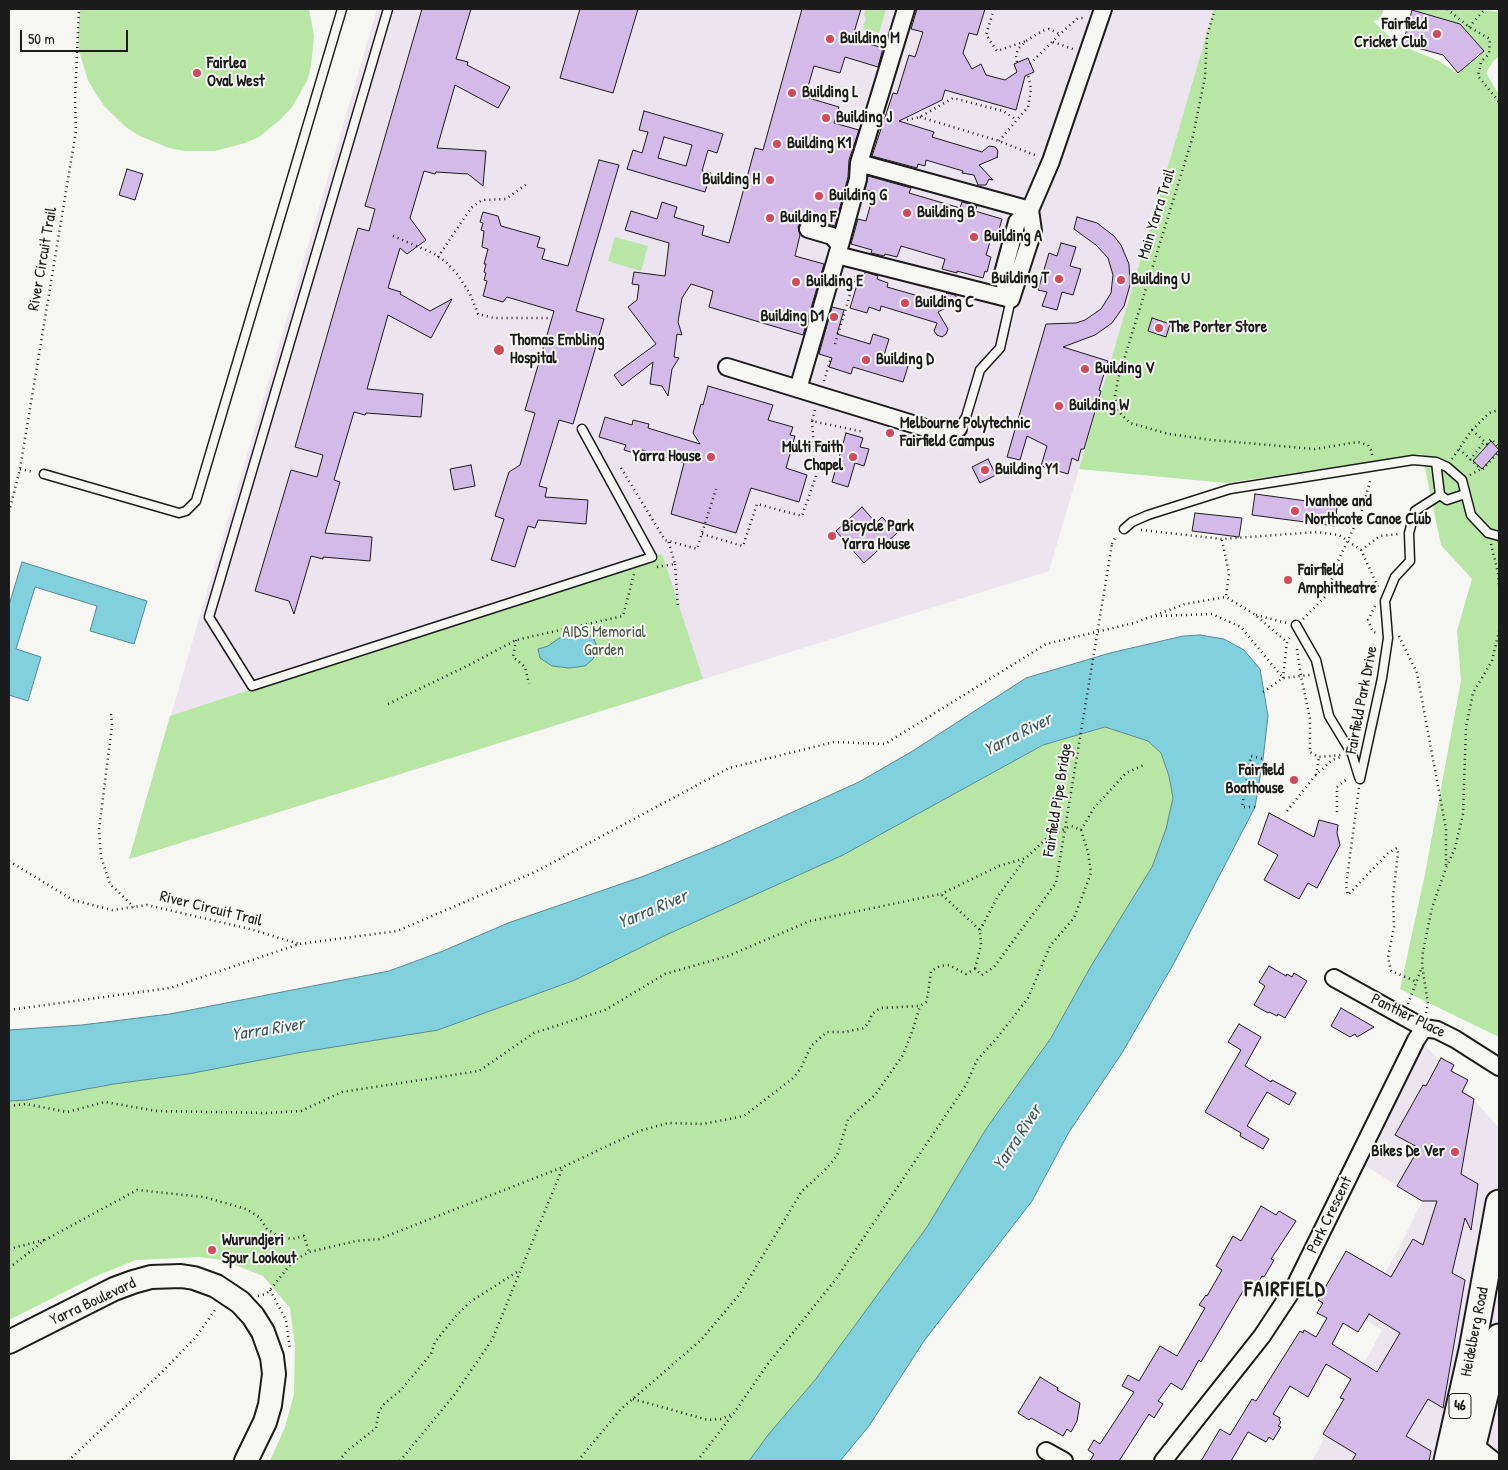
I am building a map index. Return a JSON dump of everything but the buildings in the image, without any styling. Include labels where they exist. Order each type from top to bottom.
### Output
[{"type":"main road","name":"Heidelberg Road","points":[[1447,1461],[1472,1350],[1499,1203]]},
{"type":"main road","name":"Yarra Boulevard","points":[[9,1342],[114,1289],[151,1277],[181,1276],[194,1278],[216,1286],[240,1302],[253,1316],[270,1347],[274,1374],[270,1405],[265,1422],[246,1461]]},
{"type":"main road","name":"Heidelberg Road","points":[[1471,1453],[1499,1337]]},
{"type":"street","points":[[798,389],[858,179],[859,163],[906,9]]},
{"type":"street","points":[[1011,298],[1002,277],[1017,222],[1030,210],[1051,161],[1103,9]]},
{"type":"street","points":[[859,163],[1030,210]]},
{"type":"street","points":[[808,229],[832,236],[838,250],[860,261],[1011,298]]},
{"type":"street","points":[[728,368],[942,433],[949,433],[958,428]]},
{"type":"street","name":"Panther Place","points":[[1334,978],[1424,1028],[1436,1030],[1482,1055],[1499,1067]]},
{"type":"street","name":"Park Crescent","points":[[1163,1461],[1262,1336],[1295,1286],[1416,1040],[1424,1028]]},
{"type":"street","name":"Panther Place","points":[[1482,1055],[1499,1056]]},
{"type":"street","points":[[1046,1451],[1064,1461]]},
{"type":"street","points":[[1471,1453],[1494,1461]]},
{"type":"lane","points":[[44,474],[179,513],[186,511],[196,501],[342,9]]},
{"type":"lane","points":[[388,9],[209,617],[252,686],[652,556],[582,430]]},
{"type":"lane","points":[[958,428],[966,417],[980,370],[1000,348],[1011,298]]},
{"type":"lane","points":[[1124,529],[1132,522],[1148,515],[1230,490],[1413,460],[1436,462],[1447,467],[1462,480],[1471,515],[1488,533],[1499,536]]},
{"type":"lane","points":[[1436,462],[1440,495],[1447,500],[1465,494]]},
{"type":"lane","name":"Fairfield Park Drive","points":[[1360,779],[1382,678],[1388,638],[1385,601],[1395,577],[1410,561],[1409,533],[1415,511],[1440,495]]},
{"type":"lane","points":[[1296,626],[1316,660],[1329,716],[1352,754],[1360,779]]},
{"type":"path","name":"River Circuit Trail","points":[[9,512],[20,469],[76,131],[74,99],[79,9]]},
{"type":"path","points":[[994,9],[986,35],[997,51],[1026,41],[1049,29],[1060,34]]},
{"type":"path","name":"Main Yarra Trail","points":[[1215,9],[1208,36],[1205,77],[1192,136],[1118,379],[1115,396],[1117,410],[1130,423],[1170,434],[1212,440],[1315,449],[1358,442],[1368,445],[1372,452],[1372,468]]},
{"type":"path","points":[[1447,9],[1469,27],[1490,39],[1489,54],[1481,62],[1478,76],[1499,102]]},
{"type":"path","points":[[1469,27],[1485,9]]},
{"type":"path","points":[[1030,64],[1078,18],[1088,18]]},
{"type":"path","points":[[1017,62],[1018,50],[1026,41]]},
{"type":"path","points":[[1052,42],[1077,51]]},
{"type":"path","points":[[1000,140],[1028,107],[1030,89],[1028,75]]},
{"type":"path","points":[[907,120],[920,117],[953,98],[1003,111],[1017,120]]},
{"type":"path","points":[[920,117],[1000,140],[1040,157]]},
{"type":"path","points":[[438,257],[471,208],[482,200],[506,199],[527,184]]},
{"type":"path","points":[[393,236],[417,245],[438,257],[458,275],[470,294],[478,314],[494,318],[548,318]]},
{"type":"path","points":[[835,344],[860,261]]},
{"type":"path","points":[[702,534],[743,546],[757,504],[802,516],[816,476],[812,421],[831,358]]},
{"type":"path","points":[[1447,467],[1472,430],[1489,413],[1499,410]]},
{"type":"path","points":[[812,421],[864,432]]},
{"type":"path","points":[[1472,430],[1487,444],[1491,439],[1499,447]]},
{"type":"path","points":[[1470,460],[1484,442]]},
{"type":"path","points":[[1459,449],[1482,470],[1499,452]]},
{"type":"path","points":[[621,468],[665,540],[697,549],[716,489]]},
{"type":"path","points":[[1296,626],[1326,596],[1336,567],[1361,513],[1371,477]]},
{"type":"path","points":[[1124,529],[1222,539],[1316,532],[1339,535],[1361,550],[1385,601]]},
{"type":"path","points":[[1361,550],[1380,536],[1409,533]]},
{"type":"path","points":[[1488,533],[1498,573],[1499,586]]},
{"type":"path","points":[[1222,539],[1229,573],[1226,597]]},
{"type":"path","points":[[668,540],[675,564],[678,608]]},
{"type":"path","name":"Fairfield Pipe Bridge","points":[[975,968],[982,975],[994,967],[1056,882],[1112,544]]},
{"type":"path","points":[[651,568],[675,564]]},
{"type":"path","points":[[388,704],[516,640],[622,616],[635,571]]},
{"type":"path","points":[[9,1010],[170,988],[299,944],[397,931],[535,872],[729,768],[834,742],[885,744],[1046,644],[1134,623],[1185,604],[1226,597],[1254,614],[1286,642],[1283,678]]},
{"type":"path","points":[[1152,616],[1212,614],[1241,627],[1283,678]]},
{"type":"path","points":[[1254,614],[1296,626]]},
{"type":"path","points":[[1296,626],[1301,676],[1310,719],[1310,752],[1319,757],[1352,754]]},
{"type":"path","points":[[1424,1028],[1428,1004],[1422,965],[1423,951],[1432,908],[1455,848],[1463,814],[1466,727],[1473,693],[1492,661],[1499,630]]},
{"type":"path","points":[[1399,636],[1417,673],[1446,829],[1446,868]]},
{"type":"path","points":[[516,640],[513,657],[525,667],[529,684]]},
{"type":"path","points":[[1263,692],[1283,678],[1301,676]]},
{"type":"path","points":[[111,714],[112,726],[99,830],[102,857],[110,884],[134,907]]},
{"type":"path","points":[[1287,811],[1315,776],[1332,760],[1352,754]]},
{"type":"path","points":[[1255,807],[1242,807],[1251,756],[1263,759]]},
{"type":"path","points":[[1315,776],[1319,757]]},
{"type":"path","points":[[697,1461],[734,1413],[767,1364],[836,1279],[966,1085],[977,1060],[1028,998],[1050,946],[1074,918],[1091,873],[1088,852],[1081,830],[1094,808],[1126,773],[1146,764]]},
{"type":"path","points":[[1336,812],[1337,787],[1349,778],[1360,779],[1346,886],[1348,895],[1388,853],[1397,848],[1393,896],[1394,927],[1388,957],[1392,971],[1416,981]]},
{"type":"path","points":[[270,1290],[293,1261],[309,1252],[356,1241],[380,1239],[563,1167],[639,1131],[668,1123],[703,1124],[744,1116],[793,1078],[801,1068],[811,1046],[820,1036],[827,1032],[845,1032],[864,1028],[870,1022],[872,1014],[880,1008],[920,1006],[926,1002],[931,971],[940,966],[949,965],[966,974],[975,968],[981,945],[980,930],[998,896],[1026,858],[1049,836],[1071,826],[1081,830]]},
{"type":"path","points":[[9,1106],[26,1104],[67,1112],[105,1102],[157,1111],[267,1114],[301,1110],[342,1092],[479,1071],[534,1033],[605,1010],[665,974],[728,956],[810,920],[941,894],[1000,866],[1026,858]]},
{"type":"path","name":"River Circuit Trail","points":[[9,860],[73,900],[112,910],[147,905],[250,929],[299,944]]},
{"type":"path","points":[[941,894],[980,930]]},
{"type":"path","points":[[1404,1017],[1422,965]]},
{"type":"path","points":[[578,1461],[620,1410],[701,1340],[739,1295],[802,1191],[837,1156],[848,1119],[875,1095],[903,1055],[920,1006]]},
{"type":"path","points":[[400,1461],[455,1394],[492,1340],[563,1167]]},
{"type":"path","points":[[9,1268],[45,1240],[137,1190],[204,1197],[246,1209],[260,1217],[267,1229],[280,1237],[292,1239],[304,1236],[309,1252]]},
{"type":"path","points":[[9,1249],[45,1240]]},
{"type":"path","points":[[339,1461],[347,1451],[376,1428],[379,1411],[385,1403],[401,1390],[431,1354],[435,1342],[455,1317],[470,1302],[521,1269]]},
{"type":"path","points":[[68,1461],[196,1337],[218,1306],[240,1302]]},
{"type":"path","points":[[633,1399],[708,1420],[721,1419],[734,1413]]},
{"type":"shaded area","points":[[377,9],[1214,9],[1049,571],[129,859]]},
{"type":"shaded area","points":[[1424,1044],[1499,1128],[1499,1461],[1312,1461],[1382,1330],[1360,1317],[1399,1248],[1422,1201],[1366,1166]]},
{"type":"green space","name":"Fairlea Oval West","points":[[80,9],[309,9],[314,36],[311,66],[307,81],[292,107],[259,137],[215,151],[185,151],[169,148],[140,136],[127,128],[105,107],[96,94],[88,80],[79,51]]},
{"type":"green space","points":[[866,9],[886,9],[879,33],[863,29]]},
{"type":"green space","points":[[1214,9],[1384,9],[1380,19],[1373,21],[1397,44],[1439,61],[1458,74],[1483,50],[1460,24],[1412,10],[1475,9],[1499,12],[1499,57],[1494,60],[1486,73],[1499,95],[1499,1037],[1400,989],[1425,874],[1461,681],[1457,631],[1472,579],[1441,545],[1422,454],[1226,483],[1079,469]]},
{"type":"green space","points":[[615,237],[648,246],[641,271],[608,261]]},
{"type":"green space","name":"AIDS Memorial Garden","points":[[662,554],[703,679],[129,859],[170,716]]},
{"type":"green space","points":[[1106,727],[1148,741],[1161,753],[1169,776],[1173,798],[1166,829],[1152,867],[1091,966],[1051,1038],[986,1129],[927,1227],[815,1380],[768,1435],[749,1461],[270,1461],[285,1427],[294,1394],[295,1347],[290,1308],[263,1276],[223,1260],[199,1257],[136,1260],[96,1276],[9,1320],[9,1101],[27,1100],[114,1084],[188,1074],[297,1053],[438,1030],[575,980],[666,935],[843,855],[1043,745]]},
{"type":"water","points":[[22,562],[147,601],[134,644],[90,631],[97,606],[35,587],[16,649],[41,657],[28,701],[9,695],[9,605]]},
{"type":"water","points":[[584,631],[594,639],[597,647],[593,659],[585,666],[569,668],[552,666],[540,658],[538,649],[548,646],[561,637]]},
{"type":"water","name":"Yarra River","points":[[1200,635],[1224,639],[1244,650],[1260,669],[1268,716],[1255,807],[1173,965],[1122,1053],[1069,1132],[1032,1201],[924,1341],[869,1426],[840,1461],[749,1461],[768,1435],[815,1380],[927,1227],[986,1129],[1051,1038],[1091,966],[1152,867],[1166,829],[1173,798],[1169,776],[1161,753],[1148,741],[1105,727],[1043,745],[843,855],[666,935],[575,980],[438,1030],[297,1053],[188,1074],[114,1084],[27,1100],[9,1101],[9,1030],[82,1025],[170,1014],[389,971],[443,951],[508,923],[644,876],[722,844],[859,782],[911,752],[1026,678],[1110,653],[1183,636]]},
{"type":"place","name":"Fairfield Cricket Club","points":[[1437,34]]},
{"type":"place","name":"Building M","points":[[830,39]]},
{"type":"place","name":"Fairlea Oval West","points":[[197,73]]},
{"type":"place","name":"Building L","points":[[792,93]]},
{"type":"place","name":"Building J","points":[[826,118]]},
{"type":"place","name":"Building K1","points":[[777,144]]},
{"type":"place","name":"Building H","points":[[770,180]]},
{"type":"place","name":"Building G","points":[[819,196]]},
{"type":"place","name":"Building B","points":[[907,213]]},
{"type":"place","name":"Building F","points":[[770,218]]},
{"type":"place","name":"Building A","points":[[974,237]]},
{"type":"place","name":"Building T","points":[[1059,279]]},
{"type":"place","name":"Building U","points":[[1121,280]]},
{"type":"place","name":"Building E","points":[[796,282]]},
{"type":"place","name":"Building C","points":[[905,303]]},
{"type":"place","name":"Building D1","points":[[834,317]]},
{"type":"place","name":"The Porter Store","points":[[1159,328]]},
{"type":"place","name":"Thomas Embling Hospital","points":[[499,350]]},
{"type":"place","name":"Building D","points":[[866,360]]},
{"type":"place","name":"Building V","points":[[1085,369]]},
{"type":"place","name":"Building W","points":[[1059,406]]},
{"type":"place","name":"Melbourne Polytechnic Fairfield Campus","points":[[890,433]]},
{"type":"place","name":"Yarra House","points":[[711,457]]},
{"type":"place","name":"Multi Faith Chapel","points":[[853,457]]},
{"type":"place","name":"Building Y1","points":[[985,470]]},
{"type":"place","name":"Ivanhoe and Northcote Canoe Club","points":[[1295,511]]},
{"type":"place","name":"Bicycle Park Yarra House","points":[[832,536]]},
{"type":"place","name":"Fairfield Amphitheatre","points":[[1288,580]]},
{"type":"place","name":"Fairfield Boathouse","points":[[1294,780]]},
{"type":"place","name":"Bikes De Ver","points":[[1455,1152]]},
{"type":"place","name":"Wurundjeri Spur Lookout","points":[[212,1250]]},
{"type":"district","name":"FAIRFIELD","points":[[1285,1290]]}]
